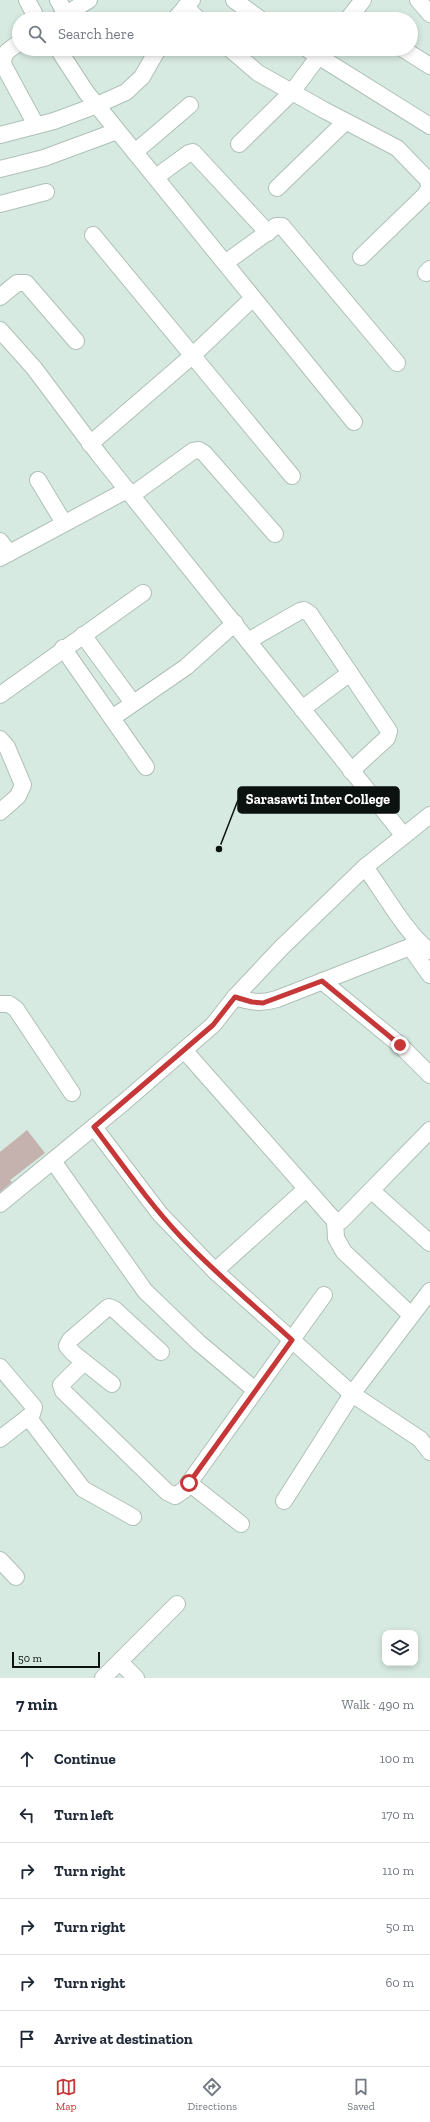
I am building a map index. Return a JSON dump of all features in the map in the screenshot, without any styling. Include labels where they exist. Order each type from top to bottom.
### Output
[{"type":"street","points":[[27,0],[33,12]]},
{"type":"street","points":[[58,0],[61,12]]},
{"type":"street","points":[[70,12],[89,0]]},
{"type":"street","points":[[234,0],[250,12]]},
{"type":"street","points":[[356,12],[363,0]]},
{"type":"street","points":[[418,0],[430,14]]},
{"type":"street","points":[[12,48],[3,57],[4,66],[36,126]]},
{"type":"street","points":[[63,56],[86,92],[98,105],[117,131],[354,422]]},
{"type":"street","points":[[0,135],[36,126],[98,105],[134,86],[149,67],[154,56]]},
{"type":"street","points":[[238,56],[258,73],[345,122],[397,148],[427,179],[430,187],[425,195],[361,257]]},
{"type":"street","points":[[240,144],[292,92],[314,56]]},
{"type":"street","points":[[325,56],[430,126]]},
{"type":"street","points":[[414,56],[430,66]]},
{"type":"street","points":[[135,152],[190,105]]},
{"type":"street","points":[[277,188],[345,122]]},
{"type":"street","points":[[0,169],[44,158],[117,131]]},
{"type":"street","points":[[156,177],[189,153],[193,152],[268,232]]},
{"type":"street","points":[[0,204],[46,192]]},
{"type":"street","points":[[225,264],[268,232],[278,226],[284,227],[397,363]]},
{"type":"street","points":[[93,235],[292,476]]},
{"type":"street","points":[[0,297],[18,283],[26,283],[76,341]]},
{"type":"street","points":[[90,444],[192,356],[253,298]]},
{"type":"street","points":[[0,330],[34,368],[90,444],[404,836]]},
{"type":"street","points":[[3,550],[129,492],[193,452],[199,450],[204,453],[274,534]]},
{"type":"street","points":[[38,480],[64,523]]},
{"type":"street","points":[[0,695],[63,648],[143,593]]},
{"type":"street","points":[[248,641],[304,610],[310,614],[389,731],[387,738],[351,771]]},
{"type":"street","points":[[112,718],[186,667],[235,624]]},
{"type":"street","points":[[83,635],[134,703]]},
{"type":"street","points":[[63,648],[146,767]]},
{"type":"street","points":[[302,709],[350,673]]},
{"type":"street","points":[[0,812],[18,796],[22,791],[23,785],[6,748]]},
{"type":"street","points":[[0,1204],[94,1127],[213,1025],[235,997],[282,948],[365,867],[430,815]]},
{"type":"street","points":[[365,867],[420,947],[430,975]]},
{"type":"street","points":[[235,997],[252,1002],[263,1003],[420,947]]},
{"type":"street","points":[[322,981],[400,1045],[430,1075]]},
{"type":"street","points":[[0,1004],[9,1004],[16,1010],[72,1093]]},
{"type":"street","points":[[184,1050],[335,1221],[336,1238],[344,1252],[411,1315]]},
{"type":"street","points":[[94,1127],[160,1214],[215,1271],[352,1394],[420,1439],[430,1452]]},
{"type":"street","points":[[335,1221],[341,1221],[430,1130]]},
{"type":"street","points":[[53,1161],[145,1291],[198,1342],[255,1390]]},
{"type":"street","points":[[215,1271],[306,1189]]},
{"type":"street","points":[[372,1191],[430,1243]]},
{"type":"street","points":[[284,1501],[352,1394],[430,1291]]},
{"type":"street","points":[[84,1362],[61,1385],[63,1391],[167,1492],[175,1496],[179,1494],[189,1483],[324,1295]]},
{"type":"street","points":[[112,1384],[70,1350],[68,1343],[109,1307],[114,1309],[161,1352]]},
{"type":"street","points":[[0,1439],[32,1414],[34,1407],[2,1373]]},
{"type":"street","points":[[28,1417],[83,1488],[133,1517]]},
{"type":"street","points":[[189,1483],[241,1524]]},
{"type":"street","points":[[0,1560],[16,1577]]},
{"type":"street","points":[[103,1678],[178,1604]]},
{"type":"street","points":[[120,1662],[136,1678]]},
{"type":"building","points":[[27,1130],[45,1153],[10,1180],[12,1182],[0,1192],[0,1152]]},
{"type":"place","name":"Sarasawti Inter College","points":[[219,849]]},
{"type":"route","points":[[189,1483],[292,1340],[215,1271],[180,1236],[160,1214],[94,1127],[213,1025],[235,997],[252,1002],[263,1003],[322,981],[400,1045]]}]
